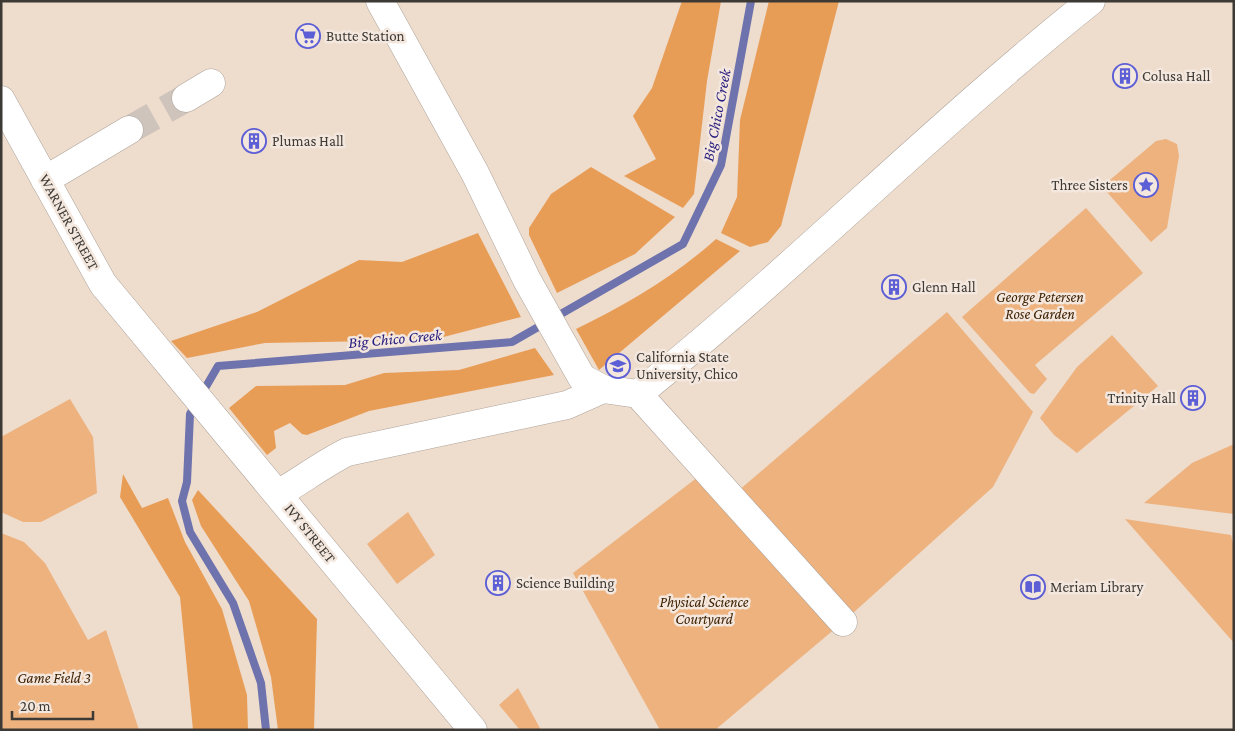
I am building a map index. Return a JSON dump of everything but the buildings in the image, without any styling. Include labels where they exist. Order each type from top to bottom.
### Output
[{"type":"street","points":[[380,1],[475,173],[527,280],[582,378],[603,389],[638,394],[843,622]]},
{"type":"street","points":[[638,394],[710,336],[987,86],[1091,1]]},
{"type":"street","points":[[186,98],[211,83]]},
{"type":"street","name":"WARNER STREET","points":[[1,100],[103,284],[151,344]]},
{"type":"street","points":[[46,180],[130,130]]},
{"type":"street","name":"IVY STREET","points":[[151,344],[278,494],[472,730]]},
{"type":"street","points":[[278,494],[303,480],[325,463],[348,452],[567,405],[603,389]]},
{"type":"shaded area","name":"California State University, Chico","points":[[1,1],[1234,1],[1234,730],[1,730]]},
{"type":"shaded area","points":[[682,1],[721,1],[707,81],[694,194],[683,208],[624,176],[656,159],[633,116],[652,88]]},
{"type":"shaded area","points":[[769,1],[839,1],[781,226],[768,242],[750,247],[721,233],[737,197],[740,120]]},
{"type":"shaded area","points":[[591,167],[675,217],[635,254],[557,293],[529,235],[529,228],[551,194]]},
{"type":"shaded area","points":[[478,233],[521,317],[432,340],[265,343],[187,358],[171,341],[257,312],[359,260],[402,262]]},
{"type":"shaded area","points":[[716,239],[740,251],[599,370],[576,329],[649,289],[684,265]]},
{"type":"shaded area","points":[[535,348],[554,375],[369,411],[307,435],[302,434],[290,423],[274,431],[276,448],[267,455],[229,408],[256,386],[345,385],[384,373],[459,370]]},
{"type":"shaded area","points":[[123,474],[142,508],[168,498],[185,542],[222,609],[247,695],[248,730],[193,730],[180,597],[120,497]]},
{"type":"shaded area","points":[[198,490],[317,619],[314,730],[278,730],[271,677],[249,601],[201,526],[192,500]]},
{"type":"green space","points":[[1166,139],[1177,144],[1179,156],[1167,228],[1151,242],[1106,191],[1104,185],[1156,141]]},
{"type":"green space","name":"George Petersen Rose Garden","points":[[1086,208],[1143,273],[1035,365],[1047,379],[1034,394],[1030,393],[962,317]]},
{"type":"green space","name":"Physical Science Courtyard","points":[[947,312],[1033,412],[993,487],[843,622],[715,730],[660,730],[573,573],[707,470],[731,497]]},
{"type":"green space","points":[[1112,335],[1158,386],[1077,453],[1054,435],[1040,418],[1077,367]]},
{"type":"green space","points":[[70,399],[93,437],[97,493],[41,522],[23,522],[1,512],[1,437]]},
{"type":"green space","points":[[1234,444],[1234,514],[1144,503],[1192,463]]},
{"type":"green space","points":[[408,512],[435,555],[397,584],[367,544]]},
{"type":"green space","points":[[1125,519],[1231,535],[1234,548],[1234,643]]},
{"type":"green space","name":"Game Field 3","points":[[1,533],[24,542],[45,563],[88,640],[106,630],[139,730],[1,730]]},
{"type":"green space","points":[[518,688],[541,730],[520,730],[499,705]]},
{"type":"waterway","name":"Big Chico Creek","points":[[266,730],[261,683],[233,603],[190,532],[182,501],[187,482],[190,414],[218,366],[512,342],[683,244],[721,165],[751,1]]},
{"type":"tunnel","points":[[129,130],[186,98]]},
{"type":"place","name":"Butte Station","points":[[308,36]]},
{"type":"place","name":"Colusa Hall","points":[[1125,76]]},
{"type":"place","name":"Plumas Hall","points":[[254,141]]},
{"type":"place","name":"Three Sisters","points":[[1146,185]]},
{"type":"place","name":"Glenn Hall","points":[[894,287]]},
{"type":"place","name":"California State University, Chico","points":[[618,366]]},
{"type":"place","name":"Trinity Hall","points":[[1193,398]]},
{"type":"place","name":"Science Building","points":[[498,583]]},
{"type":"place","name":"Meriam Library","points":[[1033,587]]}]
